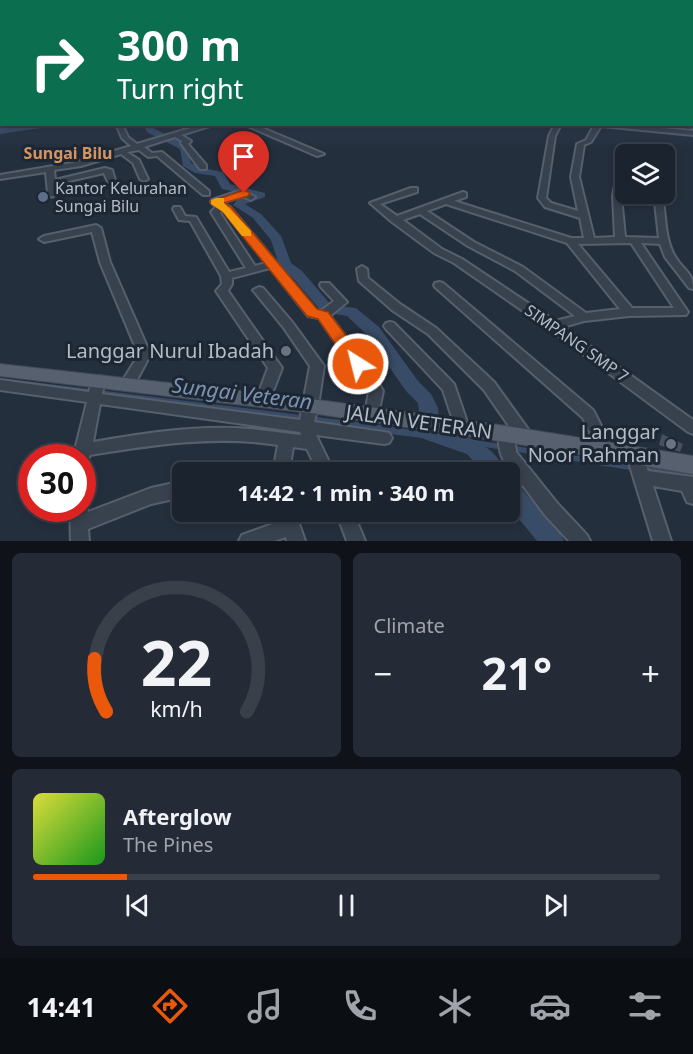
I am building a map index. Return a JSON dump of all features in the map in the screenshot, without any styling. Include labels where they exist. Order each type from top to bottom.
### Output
[{"type":"main road","name":"JALAN VETERAN","points":[[0,370],[95,391],[127,385],[263,400],[309,423],[372,415],[462,428],[511,440],[606,451],[638,467],[693,465]]},
{"type":"street","points":[[110,128],[120,126],[125,138],[151,155],[159,154],[214,201],[227,209],[312,313],[328,312],[341,300],[325,285]]},
{"type":"street","points":[[0,177],[50,170],[139,148],[207,126]]},
{"type":"street","points":[[251,126],[320,154]]},
{"type":"street","points":[[557,126],[553,135],[542,198],[548,205],[584,216]]},
{"type":"street","points":[[589,239],[575,173],[581,144],[588,142],[597,126]]},
{"type":"street","points":[[619,126],[693,133]]},
{"type":"street","points":[[146,135],[155,143]]},
{"type":"street","points":[[170,138],[188,141],[184,143],[203,167]]},
{"type":"street","points":[[123,152],[136,162],[144,178]]},
{"type":"street","points":[[50,170],[52,194]]},
{"type":"street","points":[[52,183],[106,170],[111,180]]},
{"type":"street","points":[[79,177],[82,188]]},
{"type":"street","name":"SIMPANG SMP 7","points":[[414,190],[375,203],[438,251],[458,261],[553,326],[693,428]]},
{"type":"street","points":[[214,201],[242,193],[251,197]]},
{"type":"street","points":[[395,220],[463,195]]},
{"type":"street","points":[[214,201],[215,212],[252,270]]},
{"type":"street","points":[[447,202],[570,241],[620,239],[664,241]]},
{"type":"street","points":[[618,204],[620,239]]},
{"type":"street","points":[[659,204],[664,241],[670,257],[693,286]]},
{"type":"street","points":[[177,209],[182,218],[193,219],[204,234],[226,276],[227,284],[222,291],[275,368],[263,400]]},
{"type":"street","points":[[421,211],[471,244],[519,268],[584,317]]},
{"type":"street","points":[[44,239],[96,228],[101,248],[143,351],[142,358],[127,385]]},
{"type":"street","points":[[553,326],[584,317],[629,312],[682,312],[634,240]]},
{"type":"street","points":[[570,241],[629,312]]},
{"type":"street","points":[[226,276],[271,265]]},
{"type":"street","points":[[362,269],[363,279],[396,307],[432,331],[489,386],[511,440],[508,454],[551,509],[581,541]]},
{"type":"street","points":[[439,285],[588,414],[606,451]]},
{"type":"street","points":[[259,290],[317,366],[309,423],[323,462]]},
{"type":"street","points":[[328,312],[374,385],[376,391],[372,415]]},
{"type":"street","points":[[390,326],[449,388],[462,428]]},
{"type":"street","points":[[0,385],[95,391],[264,420],[309,423],[384,438]]},
{"type":"street","points":[[85,444],[95,391]]},
{"type":"street","points":[[283,462],[286,440],[309,423]]},
{"type":"street","points":[[96,452],[172,438],[230,434],[286,440]]},
{"type":"street","points":[[638,467],[691,489]]},
{"type":"street","points":[[638,467],[662,541]]},
{"type":"street","points":[[80,524],[151,496],[172,491]]},
{"type":"street","points":[[349,522],[356,541]]},
{"type":"street","points":[[248,541],[292,526]]},
{"type":"water","points":[[0,126],[54,126],[0,134]]},
{"type":"water","points":[[0,378],[373,424],[693,474],[693,480],[454,442],[0,385]]},
{"type":"building","name":"Langgar Noor Rahman","points":[[662,434],[683,444],[680,452],[659,445]]},
{"type":"waterway","points":[[148,126],[150,130],[185,148],[186,164],[199,171],[219,174],[226,187],[243,189],[261,195],[242,201],[239,205],[257,216],[277,239],[285,265],[297,274],[327,309],[351,311],[373,331],[412,386],[425,399],[429,408],[431,433],[474,448],[486,462]]},
{"type":"waterway","points":[[520,504],[552,541]]},
{"type":"slow traffic","points":[[220,200],[215,202],[227,209],[246,234]]},
{"type":"place","name":"Kantor Kelurahan Sungai Bilu","points":[[43,197]]},
{"type":"place","name":"Langgar Nurul Ibadah","points":[[286,351]]},
{"type":"place","name":"Langgar Noor Rahman","points":[[671,444]]},
{"type":"district","name":"Sungai Bilu","points":[[68,153]]},
{"type":"route","points":[[244,193],[215,202],[227,209],[271,265],[294,288],[312,313],[323,315],[358,364]]},
{"type":"water label","name":"Sungai Veteran","points":[[242,394]]}]
